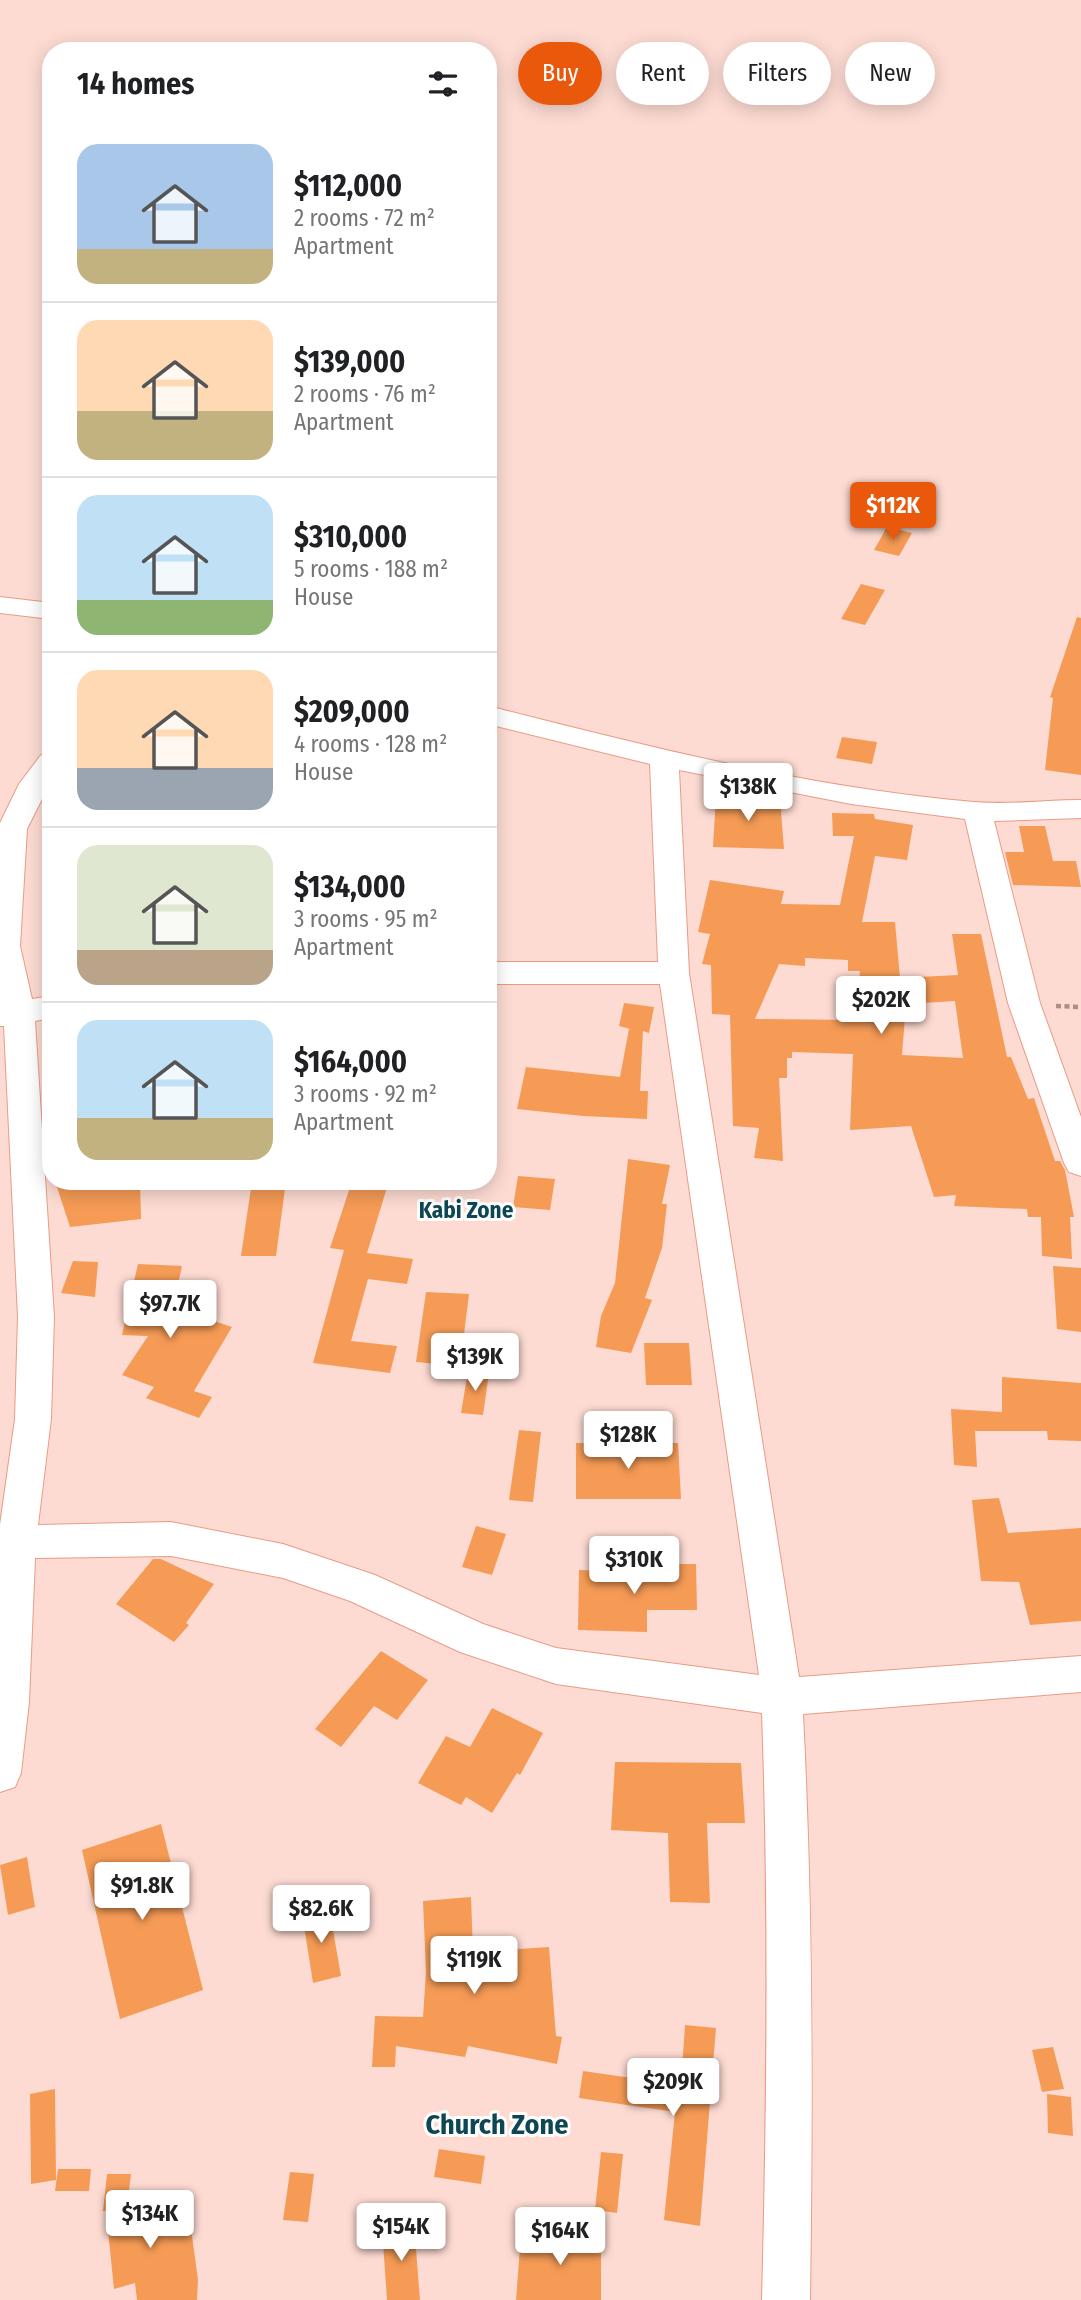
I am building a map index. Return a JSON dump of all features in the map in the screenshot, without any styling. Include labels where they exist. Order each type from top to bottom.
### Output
[{"type":"street","points":[[0,605],[42,610]]},
{"type":"street","points":[[497,717],[664,761],[977,811],[1081,808]]},
{"type":"street","points":[[664,761],[674,973],[782,1697],[788,1838],[790,2112],[786,2300]]},
{"type":"street","points":[[0,1773],[9,1703],[8,1542],[33,1419],[36,1317],[23,1012],[5,946],[12,829],[29,791],[42,773]]},
{"type":"street","points":[[977,811],[1024,1003],[1081,1163]]},
{"type":"street","points":[[497,973],[674,973]]},
{"type":"street","points":[[8,1542],[172,1539],[283,1561],[361,1587],[474,1639],[556,1666],[782,1697],[1081,1674]]},
{"type":"building","points":[[887,527],[912,533],[899,556],[874,550]]},
{"type":"building","points":[[861,584],[885,590],[865,625],[841,619]]},
{"type":"building","points":[[1077,617],[1081,618],[1081,775],[1045,770],[1053,698],[1050,697]]},
{"type":"building","points":[[842,737],[877,742],[872,764],[836,758]]},
{"type":"building","points":[[716,796],[780,799],[784,849],[713,847]]},
{"type":"building","points":[[832,813],[874,814],[875,819],[913,825],[907,860],[875,856],[862,922],[895,922],[900,978],[958,975],[952,934],[981,934],[1007,1057],[1011,1057],[1028,1099],[1034,1098],[1055,1161],[1060,1161],[1065,1170],[1074,1217],[1070,1217],[1072,1259],[1042,1256],[1041,1217],[1028,1217],[1027,1209],[954,1206],[956,1195],[934,1197],[911,1126],[850,1130],[853,1054],[792,1052],[792,1058],[787,1058],[787,1078],[779,1078],[783,1161],[754,1158],[759,1128],[733,1126],[730,1015],[712,1014],[711,965],[702,964],[710,934],[698,932],[710,880],[784,891],[781,904],[840,905],[854,836],[833,836]],"holes":[[[805,958],[848,960],[848,971],[860,971],[856,1020],[755,1019],[779,964],[805,966]],[[955,1001],[963,1058],[902,1055],[906,1004]]]},
{"type":"building","points":[[1019,826],[1045,826],[1053,861],[1076,861],[1081,887],[1013,885],[1005,852],[1024,852]]},
{"type":"building","points":[[624,1003],[654,1007],[649,1033],[643,1031],[640,1091],[648,1091],[647,1119],[517,1109],[526,1067],[620,1077],[629,1029],[634,1030],[619,1026]]},
{"type":"building","points":[[628,1159],[670,1165],[662,1204],[667,1204],[662,1248],[645,1298],[652,1300],[631,1353],[596,1347],[601,1316],[615,1283]]},
{"type":"building","points":[[518,1176],[555,1179],[550,1210],[513,1207]]},
{"type":"building","points":[[58,1190],[140,1190],[141,1219],[70,1227]]},
{"type":"building","points":[[251,1190],[285,1190],[276,1256],[241,1256]]},
{"type":"building","points":[[349,1190],[386,1190],[367,1253],[413,1259],[407,1284],[368,1279],[351,1341],[397,1346],[390,1373],[313,1363],[344,1250],[330,1248]]},
{"type":"building","points":[[73,1261],[98,1262],[95,1297],[61,1293]]},
{"type":"building","points":[[138,1264],[182,1266],[174,1303],[195,1304],[193,1314],[232,1327],[194,1391],[212,1397],[199,1418],[146,1398],[154,1387],[122,1375],[148,1336],[122,1335]]},
{"type":"building","points":[[1053,1266],[1081,1268],[1081,1332],[1057,1329]]},
{"type":"building","points":[[426,1292],[469,1294],[460,1366],[416,1362]]},
{"type":"building","points":[[644,1343],[689,1343],[692,1385],[646,1385]]},
{"type":"building","points":[[468,1371],[489,1373],[483,1415],[461,1413]]},
{"type":"building","points":[[1002,1377],[1081,1383],[1081,1441],[1048,1440],[1047,1431],[975,1431],[977,1467],[954,1465],[951,1409],[1002,1412]]},
{"type":"building","points":[[519,1430],[541,1432],[533,1502],[509,1500]]},
{"type":"building","points":[[576,1443],[678,1443],[681,1499],[576,1499]]},
{"type":"building","points":[[999,1498],[1008,1533],[1081,1528],[1081,1621],[1030,1625],[1019,1582],[981,1581],[972,1500]]},
{"type":"building","points":[[476,1526],[506,1534],[492,1575],[462,1567]]},
{"type":"building","points":[[153,1559],[161,1559],[214,1584],[186,1623],[189,1625],[174,1642],[116,1604]]},
{"type":"building","points":[[648,1564],[696,1564],[697,1610],[647,1610],[647,1632],[578,1630],[579,1570],[648,1572]]},
{"type":"building","points":[[381,1651],[428,1680],[397,1720],[374,1706],[341,1747],[315,1729]]},
{"type":"building","points":[[492,1708],[543,1733],[520,1775],[517,1773],[492,1813],[466,1797],[461,1805],[418,1783],[446,1736],[470,1747]]},
{"type":"building","points":[[615,1762],[741,1763],[745,1823],[707,1823],[710,1903],[670,1902],[668,1833],[611,1830]]},
{"type":"building","points":[[161,1824],[203,1990],[120,2019],[82,1850]]},
{"type":"building","points":[[27,1857],[35,1907],[8,1915],[0,1865]]},
{"type":"building","points":[[471,1897],[473,1952],[549,1947],[556,2036],[562,2037],[557,2064],[468,2046],[465,2057],[396,2046],[395,2067],[372,2067],[375,2016],[423,2017],[426,1972],[423,1901]]},
{"type":"building","points":[[329,1907],[341,1976],[313,1983],[302,1913]]},
{"type":"building","points":[[685,2025],[716,2028],[700,2226],[664,2220],[675,2112],[579,2098],[583,2071],[681,2085]]},
{"type":"building","points":[[1053,2047],[1064,2089],[1042,2092],[1032,2050]]},
{"type":"building","points":[[55,2089],[56,2180],[31,2184],[30,2094]]},
{"type":"building","points":[[1047,2094],[1071,2097],[1073,2136],[1048,2133]]},
{"type":"building","points":[[439,2149],[485,2156],[481,2184],[434,2177]]},
{"type":"building","points":[[601,2152],[623,2154],[617,2213],[595,2210]]},
{"type":"building","points":[[58,2169],[91,2169],[89,2191],[55,2191]]},
{"type":"building","points":[[290,2172],[314,2174],[308,2222],[283,2220]]},
{"type":"building","points":[[107,2174],[131,2174],[124,2230],[189,2214],[198,2280],[197,2300],[137,2300],[135,2283],[114,2289],[106,2211],[103,2211]]},
{"type":"building","points":[[414,2224],[420,2300],[387,2300],[382,2228]]},
{"type":"building","points":[[557,2232],[601,2233],[601,2300],[516,2300],[521,2234],[556,2237]]},
{"type":"district","name":"Kabi Zone","points":[[466,1210]]},
{"type":"district","name":"Church Zone","points":[[497,2124]]}]
